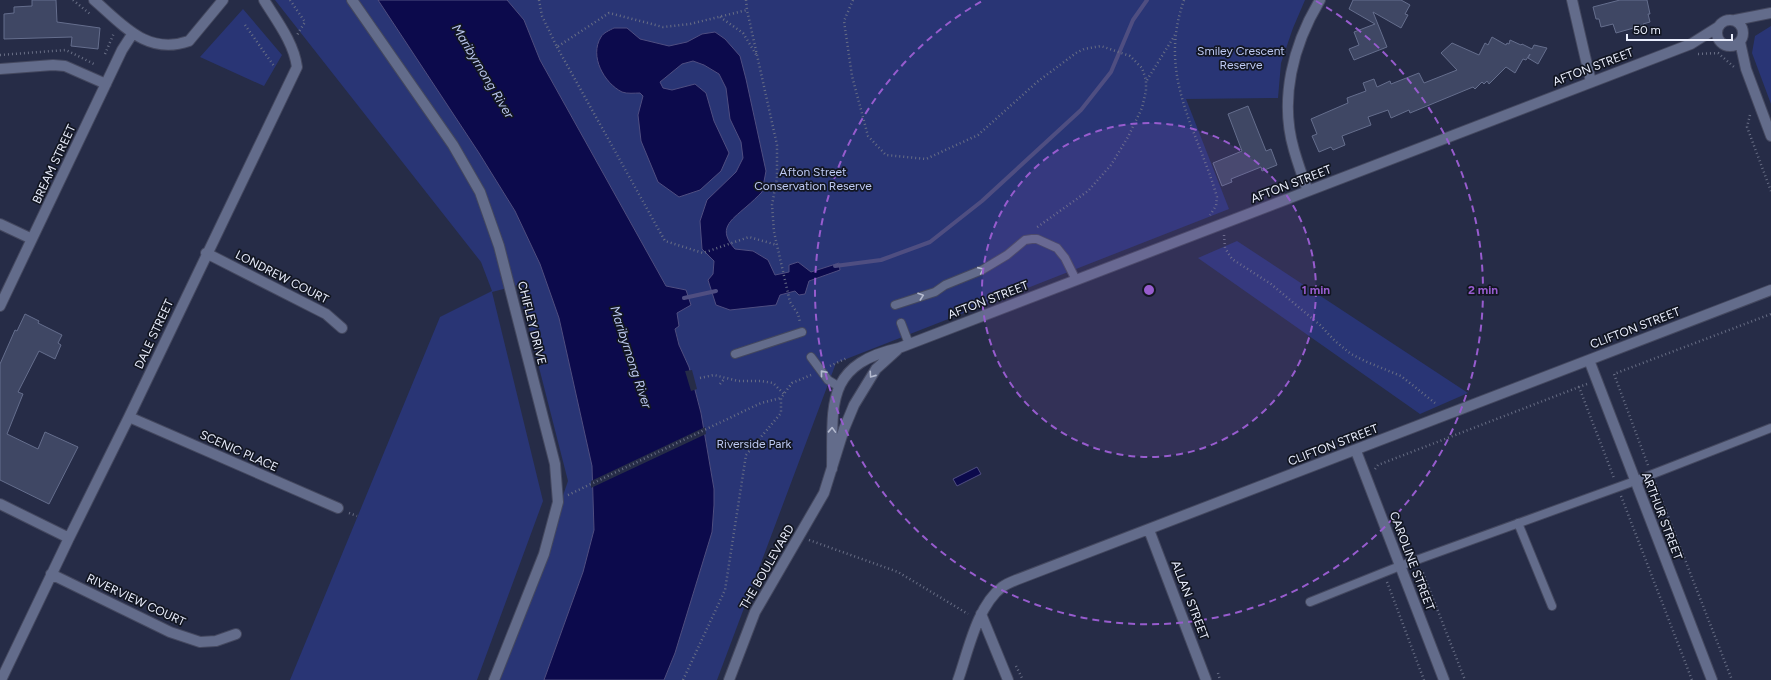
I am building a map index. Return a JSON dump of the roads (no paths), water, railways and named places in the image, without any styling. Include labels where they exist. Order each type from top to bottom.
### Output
[{"type":"street","points":[[94,0],[133,33],[151,43],[180,44],[189,41],[194,36],[223,0]]},
{"type":"street","name":"DALE STREET","points":[[1,680],[68,538],[129,417],[206,253],[297,67],[296,57],[291,46],[264,0]]},
{"type":"street","name":"CHIFLEY DRIVE","points":[[352,0],[453,144],[480,192],[499,246],[555,464],[558,502],[544,554],[494,680]]},
{"type":"street","points":[[1308,191],[1292,144],[1288,106],[1289,88],[1292,64],[1300,40],[1320,0]]},
{"type":"street","points":[[1572,0],[1591,82]]},
{"type":"street","points":[[1746,70],[1717,35],[1718,27],[1723,22],[1769,14]]},
{"type":"street","points":[[1724,44],[1736,45],[1742,37],[1769,14]]},
{"type":"street","points":[[1735,20],[1741,25],[1746,70],[1771,136]]},
{"type":"street","name":"AFTON STREET","points":[[899,348],[1076,280],[1224,228],[1308,191],[1691,44],[1718,27]]},
{"type":"street","name":"BREAM STREET","points":[[0,306],[122,50],[133,33]]},
{"type":"street","name":"AFTON STREET","points":[[1691,44],[1724,44]]},
{"type":"street","points":[[0,69],[53,65],[65,66],[106,84]]},
{"type":"street","points":[[0,224],[32,239]]},
{"type":"street","name":"LONDREW COURT","points":[[206,253],[326,314],[342,328]]},
{"type":"street","name":"CLIFTON STREET","points":[[958,680],[981,614],[988,602],[1002,587],[1016,580],[1356,451],[1771,290]]},
{"type":"street","name":"THE BOULEVARD","points":[[832,469],[833,412],[838,386],[843,378],[857,364],[881,352],[899,348]]},
{"type":"street","name":"THE BOULEVARD","points":[[729,680],[755,612],[820,500],[829,480],[844,429],[866,384],[884,360],[899,348]]},
{"type":"street","name":"ARTHUR STREET","points":[[1589,360],[1712,680]]},
{"type":"street","name":"SCENIC PLACE","points":[[129,417],[338,508]]},
{"type":"street","name":"CAROLINE STREET","points":[[1356,451],[1444,680]]},
{"type":"street","points":[[0,504],[68,538]]},
{"type":"street","name":"ALLAN STREET","points":[[1149,530],[1206,680]]},
{"type":"street","name":"RIVERVIEW COURT","points":[[51,574],[170,632],[200,642],[216,641],[236,634]]},
{"type":"street","points":[[981,614],[1008,680]]},
{"type":"lane","points":[[895,305],[935,292],[945,284],[982,270],[1007,256],[1025,240],[1037,239],[1057,248],[1065,258],[1076,280]]},
{"type":"lane","points":[[902,323],[909,344]]},
{"type":"lane","points":[[735,354],[802,332]]},
{"type":"lane","points":[[812,357],[828,380],[838,386]]},
{"type":"lane","points":[[1310,602],[1400,566],[1635,481],[1771,428]]},
{"type":"lane","points":[[1518,523],[1552,606]]},
{"type":"water","name":"Maribyrnong River","points":[[378,0],[507,0],[524,20],[540,60],[666,286],[686,290],[691,305],[677,313],[679,326],[675,329],[679,345],[689,367],[701,413],[714,489],[714,505],[712,532],[675,653],[664,680],[544,680],[583,572],[594,530],[592,466],[559,318],[540,264],[515,211],[479,153]]},
{"type":"water","points":[[614,28],[627,28],[640,39],[669,46],[687,42],[702,34],[715,32],[725,39],[740,56],[766,171],[762,192],[731,221],[726,231],[727,236],[735,249],[753,251],[768,260],[775,275],[789,272],[789,265],[798,262],[811,272],[839,263],[840,270],[809,281],[805,294],[799,295],[795,291],[780,295],[776,305],[730,310],[716,305],[708,280],[713,274],[714,261],[702,249],[700,221],[707,200],[736,172],[743,158],[741,142],[730,119],[726,88],[719,74],[704,65],[693,61],[682,64],[660,82],[663,88],[672,90],[695,84],[706,93],[714,121],[729,153],[721,171],[700,190],[679,197],[658,182],[641,141],[638,115],[643,96],[640,93],[624,93],[615,88],[604,76],[600,68],[597,52],[598,44],[603,34]]},
{"type":"water","points":[[977,467],[981,474],[957,486],[953,479]]},
{"type":"waterway","points":[[835,266],[881,260],[930,242],[982,201],[1081,110],[1111,72],[1133,20],[1147,0]]},
{"type":"waterway","points":[[684,298],[716,291]]},
{"type":"park label","name":"Smiley Crescent Reserve","points":[[1241,58]]},
{"type":"park label","name":"Afton Street Conservation Reserve","points":[[813,179]]},
{"type":"park label","name":"Riverside Park","points":[[754,444]]}]
